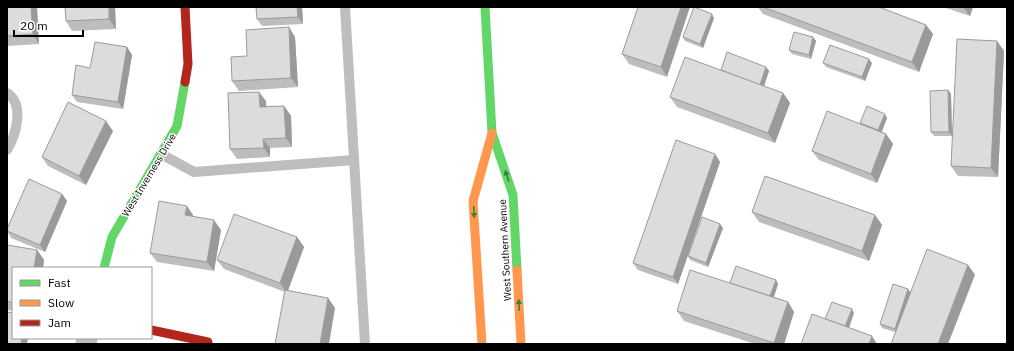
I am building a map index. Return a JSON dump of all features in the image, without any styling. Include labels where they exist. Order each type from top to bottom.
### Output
[{"type":"main road","name":"West Inverness Drive","points":[[104,267],[112,237],[178,126],[188,64],[185,7]]},
{"type":"main road","name":"West Southern Avenue","points":[[485,7],[492,133],[513,195],[521,344]]},
{"type":"main road","name":"West Southern Avenue","points":[[482,344],[473,201],[492,133]]},
{"type":"main road","points":[[152,330],[208,342]]},
{"type":"lane","points":[[345,7],[365,344]]},
{"type":"lane","points":[[7,93],[16,103],[17,119],[11,143],[7,150]]},
{"type":"lane","points":[[161,154],[194,172],[354,160]]},
{"type":"building","points":[[7,7],[31,7],[33,34],[7,36]]},
{"type":"building","points":[[65,7],[109,7],[109,19],[66,21]]},
{"type":"building","points":[[256,7],[297,7],[298,17],[257,19]]},
{"type":"building","points":[[638,7],[681,7],[661,67],[622,54]]},
{"type":"building","points":[[694,7],[712,14],[700,44],[683,37]]},
{"type":"building","points":[[763,7],[879,7],[926,25],[912,62]]},
{"type":"building","points":[[289,27],[291,78],[232,81],[231,57],[247,56],[246,30]]},
{"type":"building","points":[[794,32],[813,37],[809,55],[789,50]]},
{"type":"building","points":[[957,39],[997,41],[991,168],[951,166]]},
{"type":"building","points":[[95,42],[127,47],[118,102],[72,95],[76,65],[90,68]]},
{"type":"building","points":[[830,45],[869,59],[862,77],[823,63]]},
{"type":"building","points":[[727,52],[766,67],[760,85],[721,70]]},
{"type":"building","points":[[685,57],[783,93],[768,133],[670,97]]},
{"type":"building","points":[[948,90],[949,132],[931,132],[930,91]]},
{"type":"building","points":[[259,92],[260,107],[284,106],[286,138],[263,139],[264,148],[230,149],[228,93]]},
{"type":"building","points":[[68,102],[106,121],[79,176],[42,157]]},
{"type":"building","points":[[867,106],[885,114],[878,130],[860,123]]},
{"type":"building","points":[[827,111],[886,134],[871,174],[812,151]]},
{"type":"building","points":[[676,140],[715,154],[673,277],[633,263]]},
{"type":"building","points":[[765,176],[875,215],[862,251],[752,212]]},
{"type":"building","points":[[29,179],[62,194],[40,245],[7,231]]},
{"type":"building","points":[[159,201],[187,206],[185,215],[214,220],[207,262],[150,253]]},
{"type":"building","points":[[234,214],[297,237],[280,283],[217,260]]},
{"type":"building","points":[[702,217],[720,224],[706,263],[688,256]]},
{"type":"building","points":[[7,245],[37,250],[34,267],[12,267],[12,303],[7,301]]},
{"type":"building","points":[[927,249],[968,265],[938,344],[891,344]]},
{"type":"building","points":[[736,266],[776,280],[770,296],[730,283]]},
{"type":"building","points":[[690,270],[788,302],[774,343],[677,311]]},
{"type":"building","points":[[893,284],[908,289],[895,329],[880,324]]},
{"type":"building","points":[[285,290],[328,298],[320,344],[275,344]]},
{"type":"building","points":[[832,302],[852,309],[845,326],[825,319]]},
{"type":"building","points":[[7,312],[12,313],[12,339],[22,339],[21,344],[7,344]]},
{"type":"building","points":[[812,314],[872,336],[869,344],[801,344]]},
{"type":"traffic: fast","points":[[485,7],[492,133],[513,195],[517,270]]},
{"type":"traffic: fast","points":[[104,267],[112,237],[177,126],[185,82]]},
{"type":"traffic: slow","points":[[482,344],[473,201],[492,133]]},
{"type":"traffic: slow","points":[[517,270],[521,344]]},
{"type":"traffic: jam","points":[[185,7],[188,64],[185,82]]},
{"type":"traffic: jam","points":[[152,330],[208,342]]}]
